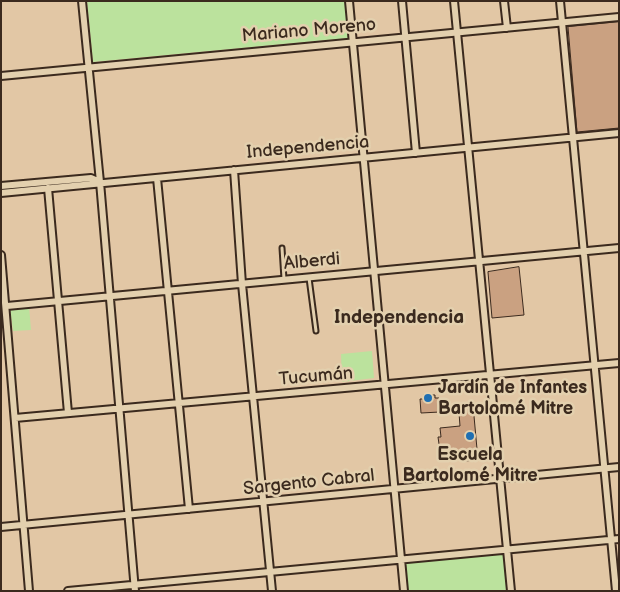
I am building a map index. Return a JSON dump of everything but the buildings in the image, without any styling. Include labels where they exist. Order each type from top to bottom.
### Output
[{"type":"street","points":[[82,1],[100,182],[134,588]]},
{"type":"street","points":[[349,1],[404,591]]},
{"type":"street","points":[[402,1],[416,153]]},
{"type":"street","points":[[454,1],[511,591]]},
{"type":"street","points":[[504,1],[507,28]]},
{"type":"street","points":[[560,1],[603,469],[615,540],[616,591]]},
{"type":"street","name":"Mariano Moreno","points":[[1,76],[619,17]]},
{"type":"street","name":"Independencia","points":[[1,192],[619,133]]},
{"type":"street","points":[[234,170],[242,284],[272,591]]},
{"type":"street","points":[[1,186],[91,178],[100,182]]},
{"type":"street","points":[[157,178],[190,509]]},
{"type":"street","points":[[48,188],[68,413]]},
{"type":"street","name":"Alberdi","points":[[7,306],[619,248]]},
{"type":"street","points":[[1,255],[7,306],[29,591]]},
{"type":"street","name":"Tucumán","points":[[15,418],[254,398],[619,363]]},
{"type":"street","name":"Sargento Cabral","points":[[1,527],[619,467]]},
{"type":"street","points":[[68,591],[134,588],[271,572],[615,540]]},
{"type":"lane","points":[[282,248],[284,280]]},
{"type":"lane","points":[[309,278],[316,331]]},
{"type":"green space","points":[[87,1],[345,1],[348,38],[93,62]]},
{"type":"green space","points":[[29,306],[31,330],[13,331],[10,308]]},
{"type":"green space","points":[[372,351],[374,378],[342,382],[341,354]]},
{"type":"green space","points":[[507,550],[511,591],[404,591],[401,560]]},
{"type":"place","name":"Jardín de Infantes Bartolomé Mitre","points":[[428,398]]},
{"type":"place","name":"Escuela Bartolomé Mitre","points":[[470,436]]},
{"type":"district","name":"Independencia","points":[[399,318]]}]
